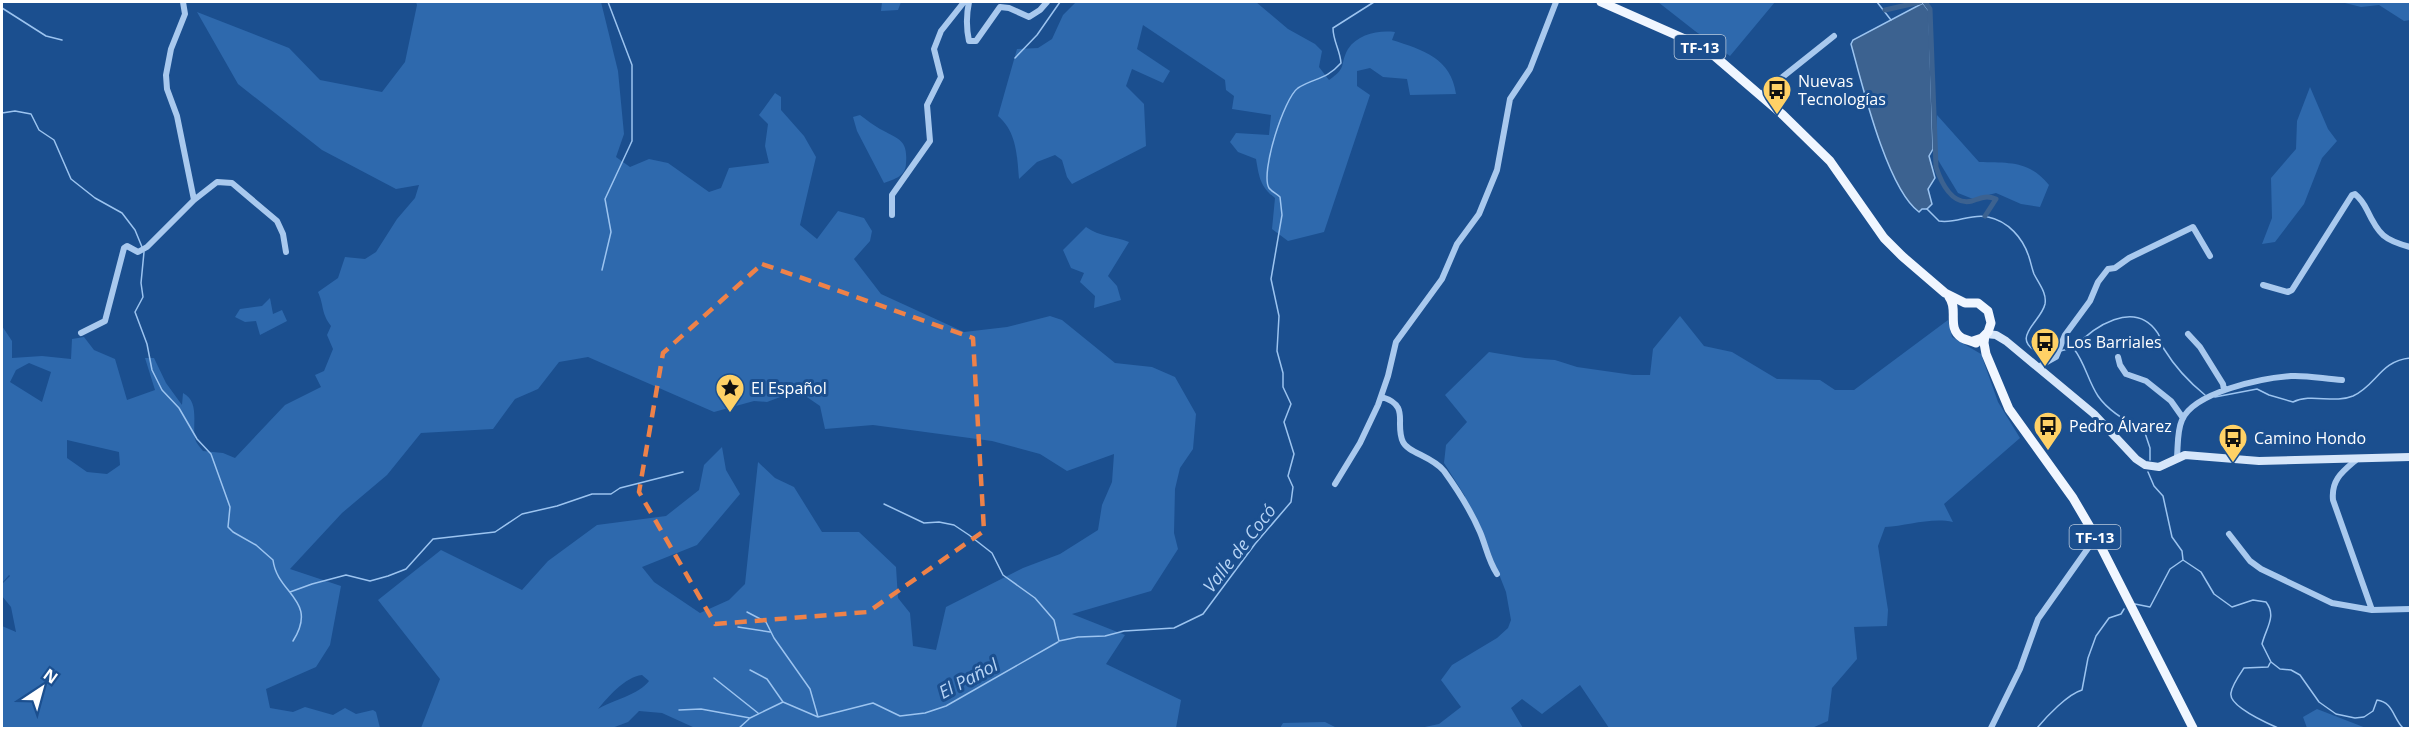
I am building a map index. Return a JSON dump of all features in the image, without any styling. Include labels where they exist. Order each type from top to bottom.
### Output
[{"type":"main road","name":"TF-13","points":[[1602,2],[1619,5],[1711,53],[1760,95],[1830,161],[1884,238],[1926,278],[1945,293],[1965,303],[1978,303],[1984,306],[1991,323],[1984,343],[1986,354],[2008,410],[2055,471],[2097,539],[2193,729]]},
{"type":"main road","name":"TF-13","points":[[1945,293],[1954,306],[1953,327],[1956,333],[1973,341],[1986,354]]},
{"type":"main road","points":[[1953,315],[1965,303]]},
{"type":"main road","points":[[1973,341],[1986,334]]},
{"type":"street","points":[[183,2],[185,14],[171,49],[166,75],[167,89],[177,116],[194,200]]},
{"type":"street","points":[[892,215],[892,195],[930,141],[927,105],[941,77],[934,49],[941,31],[964,2]]},
{"type":"street","points":[[969,2],[965,20],[969,41],[976,41],[1000,8],[1009,8],[1029,18],[1047,2]]},
{"type":"street","points":[[1335,484],[1360,443],[1382,397],[1396,342],[1442,279],[1457,244],[1479,214],[1497,170],[1510,99],[1530,69],[1556,2]]},
{"type":"street","points":[[1760,95],[1834,36]]},
{"type":"street","points":[[81,333],[105,321],[124,248],[127,246],[138,252],[147,247],[194,200],[218,182],[232,183],[277,221],[284,234],[286,252]]},
{"type":"street","points":[[2264,285],[2288,292],[2292,290],[2352,195],[2355,194],[2361,200],[2381,235],[2395,243],[2410,247]]},
{"type":"street","points":[[2038,367],[2056,357],[2065,335],[2090,301],[2098,282],[2108,269],[2115,268],[2129,258],[2193,227],[2210,256]]},
{"type":"street","points":[[1991,323],[2006,341]]},
{"type":"street","points":[[1986,334],[1996,335],[2006,341],[2038,367],[2094,414],[2140,462],[2159,467],[2177,458],[2190,455],[2259,461],[2410,457]]},
{"type":"street","points":[[2188,334],[2200,347],[2223,384],[2224,390]]},
{"type":"street","points":[[2118,357],[2126,374],[2146,381],[2163,394],[2183,418]]},
{"type":"street","points":[[2177,458],[2183,418],[2199,402],[2224,390],[2267,379],[2293,376],[2342,380]]},
{"type":"street","points":[[1382,397],[1391,400],[1397,406],[1400,414],[1402,441],[1408,449],[1432,459],[1446,474],[1471,514],[1481,534],[1489,561],[1497,574]]},
{"type":"street","points":[[2356,460],[2336,478],[2332,491],[2333,500],[2372,610]]},
{"type":"street","points":[[2229,534],[2250,561],[2266,572],[2309,590],[2332,603],[2372,610],[2410,609]]},
{"type":"street","points":[[1991,729],[2020,669],[2038,619],[2091,544],[2097,539]]},
{"type":"highlighted area","points":[[762,264],[973,338],[984,531],[868,612],[715,624],[639,492],[663,353]]},
{"type":"shaded area","points":[[416,2],[601,2],[618,71],[624,134],[616,157],[630,167],[649,159],[668,163],[709,192],[721,188],[729,168],[769,163],[765,146],[768,124],[759,115],[775,93],[781,97],[781,110],[804,136],[816,157],[800,225],[817,239],[838,211],[864,218],[872,231],[870,241],[854,259],[881,294],[964,332],[1007,327],[1050,316],[1062,320],[1115,363],[1152,367],[1175,377],[1196,414],[1193,449],[1180,468],[1175,489],[1174,533],[1178,549],[1151,591],[1072,614],[1125,635],[1106,664],[1181,700],[1176,728],[695,728],[662,713],[639,711],[628,722],[612,728],[421,728],[440,679],[378,600],[441,550],[522,590],[548,561],[597,525],[666,516],[699,490],[704,465],[722,447],[726,470],[740,494],[697,545],[642,567],[654,582],[700,613],[729,600],[745,584],[758,462],[775,478],[794,487],[822,532],[859,532],[896,567],[898,598],[910,613],[913,646],[936,650],[946,607],[1023,568],[1060,554],[1098,530],[1102,505],[1112,482],[1114,454],[1067,471],[1040,454],[992,441],[873,425],[825,429],[820,406],[804,395],[791,393],[767,402],[754,401],[714,412],[588,357],[559,362],[538,389],[515,399],[493,429],[421,433],[387,475],[342,513],[290,569],[341,586],[330,645],[316,667],[266,689],[270,708],[293,712],[305,707],[333,715],[345,708],[356,714],[373,710],[376,712],[380,728],[2,728],[2,626],[16,632],[11,607],[2,596],[2,584],[10,576],[2,583],[2,326],[12,341],[12,358],[42,356],[71,359],[72,339],[84,337],[94,350],[115,359],[127,400],[155,390],[145,358],[154,358],[166,383],[182,405],[183,393],[192,402],[197,444],[203,451],[223,453],[235,458],[285,405],[321,387],[315,375],[324,371],[333,349],[327,335],[331,326],[318,292],[338,278],[345,257],[365,259],[376,252],[397,219],[415,198],[419,185],[396,189],[322,150],[238,84],[197,12],[289,48],[320,80],[382,92],[405,62]],"holes":[[[29,363],[51,372],[42,402],[10,382],[16,370]],[[67,440],[119,452],[120,465],[107,474],[87,472],[67,458]],[[642,675],[649,681],[645,686],[598,709],[617,688]]]},
{"type":"shaded area","points":[[882,2],[901,2],[898,10],[881,11]]},
{"type":"shaded area","points":[[1076,2],[1256,2],[1288,29],[1315,44],[1322,51],[1319,67],[1329,80],[1341,69],[1345,54],[1357,40],[1375,33],[1395,32],[1392,40],[1425,52],[1442,64],[1453,82],[1456,94],[1410,95],[1407,79],[1383,77],[1370,68],[1357,71],[1357,86],[1370,95],[1324,232],[1288,241],[1272,229],[1275,198],[1263,185],[1256,159],[1238,152],[1230,142],[1236,133],[1269,135],[1271,115],[1232,109],[1234,96],[1226,90],[1225,80],[1143,25],[1137,49],[1170,71],[1163,83],[1132,69],[1126,86],[1144,104],[1146,146],[1072,184],[1067,177],[1062,160],[1055,155],[1037,162],[1019,179],[1012,137],[1009,129],[998,116],[1017,49],[1038,48],[1052,39],[1063,15]]},
{"type":"shaded area","points":[[1658,2],[1775,2],[1730,56]]},
{"type":"shaded area","points":[[2341,2],[2410,2],[2410,20],[2404,21],[2379,5],[2361,7]]},
{"type":"shaded area","points":[[1923,3],[1929,11],[1933,149],[1929,156],[1935,178],[1928,189],[1932,204],[1919,212],[1907,200],[1886,159],[1851,44],[1853,40]]},
{"type":"shaded area","points":[[2310,87],[2328,129],[2337,141],[2322,158],[2304,204],[2275,242],[2262,244],[2272,218],[2271,178],[2296,149],[2297,121]]},
{"type":"shaded area","points":[[860,115],[903,144],[906,167],[899,176],[892,180],[884,183],[857,131],[853,117]]},
{"type":"shaded area","points":[[1937,115],[1979,162],[2017,164],[2034,171],[2041,177],[2049,185],[2040,207],[2021,204],[1996,193],[1973,199],[1958,193],[1935,155]]},
{"type":"shaded area","points":[[1086,227],[1097,233],[1129,242],[1108,276],[1117,286],[1121,300],[1094,308],[1095,296],[1080,282],[1084,273],[1071,268],[1063,250]]},
{"type":"shaded area","points":[[270,298],[273,314],[282,310],[287,321],[260,335],[256,321],[245,322],[235,317],[240,309],[262,306]]},
{"type":"shaded area","points":[[1680,316],[1704,346],[1732,352],[1777,379],[1820,380],[1835,390],[1854,390],[1948,320],[1952,337],[1981,354],[1998,402],[2020,438],[1944,504],[1953,522],[1928,521],[1885,527],[1878,546],[1888,610],[1887,626],[1854,627],[1857,659],[1832,688],[1828,721],[1812,728],[1609,728],[1580,685],[1542,714],[1522,699],[1511,708],[1523,728],[1420,728],[1439,724],[1461,707],[1441,680],[1452,665],[1497,638],[1508,628],[1511,620],[1506,592],[1480,526],[1463,502],[1465,496],[1444,463],[1446,445],[1467,422],[1445,395],[1489,352],[1555,360],[1577,367],[1633,375],[1650,375],[1653,349]]},
{"type":"shaded area","points":[[2317,709],[2366,728],[2307,728],[2303,717]]},
{"type":"shaded area","points":[[1325,722],[1337,728],[1280,728],[1283,723]]},
{"type":"waterway","points":[[602,270],[611,232],[605,199],[632,141],[632,65],[608,2]]},
{"type":"waterway","points":[[1015,58],[1037,35],[1060,2]]},
{"type":"waterway","name":"Valle de Cocó","points":[[884,504],[924,523],[939,522],[954,525],[992,553],[1003,575],[1035,598],[1054,620],[1059,641],[1078,637],[1105,636],[1124,631],[1174,628],[1203,614],[1255,544],[1291,502],[1293,487],[1288,476],[1294,454],[1284,422],[1291,404],[1283,387],[1283,373],[1277,351],[1279,316],[1271,279],[1282,215],[1280,197],[1269,188],[1267,180],[1275,136],[1286,106],[1298,88],[1325,76],[1341,63],[1333,28],[1374,2]]},
{"type":"waterway","points":[[1877,2],[1891,20]]},
{"type":"waterway","points":[[1885,10],[1920,2]]},
{"type":"waterway","points":[[1925,2],[1930,9],[1936,167],[1948,192],[1959,200],[1965,202],[1986,197],[1996,199],[1985,216]]},
{"type":"waterway","points":[[2,8],[46,36],[62,40]]},
{"type":"waterway","points":[[2,113],[15,111],[31,114],[39,130],[54,140],[71,179],[95,198],[122,213],[135,230],[142,247]]},
{"type":"waterway","points":[[1927,209],[1939,221],[1982,216],[2002,222],[2014,231],[2026,250],[2045,296],[2042,311],[2026,337],[2027,343],[2043,355],[2055,352]]},
{"type":"waterway","points":[[144,252],[141,283],[143,297],[135,312],[147,344],[152,370],[162,390],[179,408],[197,439],[211,454],[230,507],[228,527],[256,545],[273,560],[281,581],[299,606],[300,627],[293,641]]},
{"type":"waterway","points":[[2074,348],[2103,325],[2126,317],[2137,318],[2148,322],[2157,332],[2164,349],[2173,362],[2205,395]]},
{"type":"waterway","points":[[2060,351],[2073,348]]},
{"type":"waterway","points":[[2074,349],[2102,402],[2119,416],[2144,430],[2150,448],[2150,460]]},
{"type":"waterway","points":[[2215,397],[2257,389],[2293,402],[2307,398],[2346,398],[2368,386],[2385,368],[2400,360],[2410,358]]},
{"type":"waterway","points":[[290,592],[346,575],[370,581],[388,576],[406,569],[433,539],[495,532],[522,514],[557,506],[592,494],[611,494],[620,488],[683,472]]},
{"type":"waterway","points":[[2148,472],[2154,486],[2163,496],[2172,537],[2182,551],[2183,560],[2201,572],[2214,594],[2232,607],[2253,600],[2266,602],[2271,617],[2262,644],[2271,662],[2280,669],[2291,670],[2300,675],[2319,702],[2336,714],[2355,718],[2364,717],[2373,711],[2377,700],[2382,701],[2390,707],[2403,728]]},
{"type":"waterway","points":[[2135,604],[2150,607],[2170,569],[2183,560]]},
{"type":"waterway","points":[[2037,728],[2064,701],[2082,690],[2088,658],[2096,636],[2109,618],[2121,614],[2124,609]]},
{"type":"waterway","points":[[747,612],[766,622],[774,638],[810,689],[818,717]]},
{"type":"waterway","points":[[738,627],[770,632]]},
{"type":"waterway","name":"El Pañol","points":[[679,710],[701,709],[750,718],[783,702],[818,717],[873,703],[900,716],[925,713],[946,706],[1058,642]]},
{"type":"waterway","points":[[2270,663],[2268,667],[2244,668],[2234,683],[2231,693],[2232,698],[2242,708],[2278,728]]},
{"type":"waterway","points":[[750,670],[767,679],[783,702]]},
{"type":"waterway","points":[[714,678],[758,713]]},
{"type":"waterway","points":[[739,728],[749,719]]},
{"type":"place","name":"Nuevas Tecnologías","points":[[1777,116]]},
{"type":"place","name":"Los Barriales","points":[[2045,368]]},
{"type":"place","name":"El Español","points":[[730,414]]},
{"type":"place","name":"Pedro Álvarez","points":[[2048,452]]},
{"type":"place","name":"Camino Hondo","points":[[2233,464]]}]
